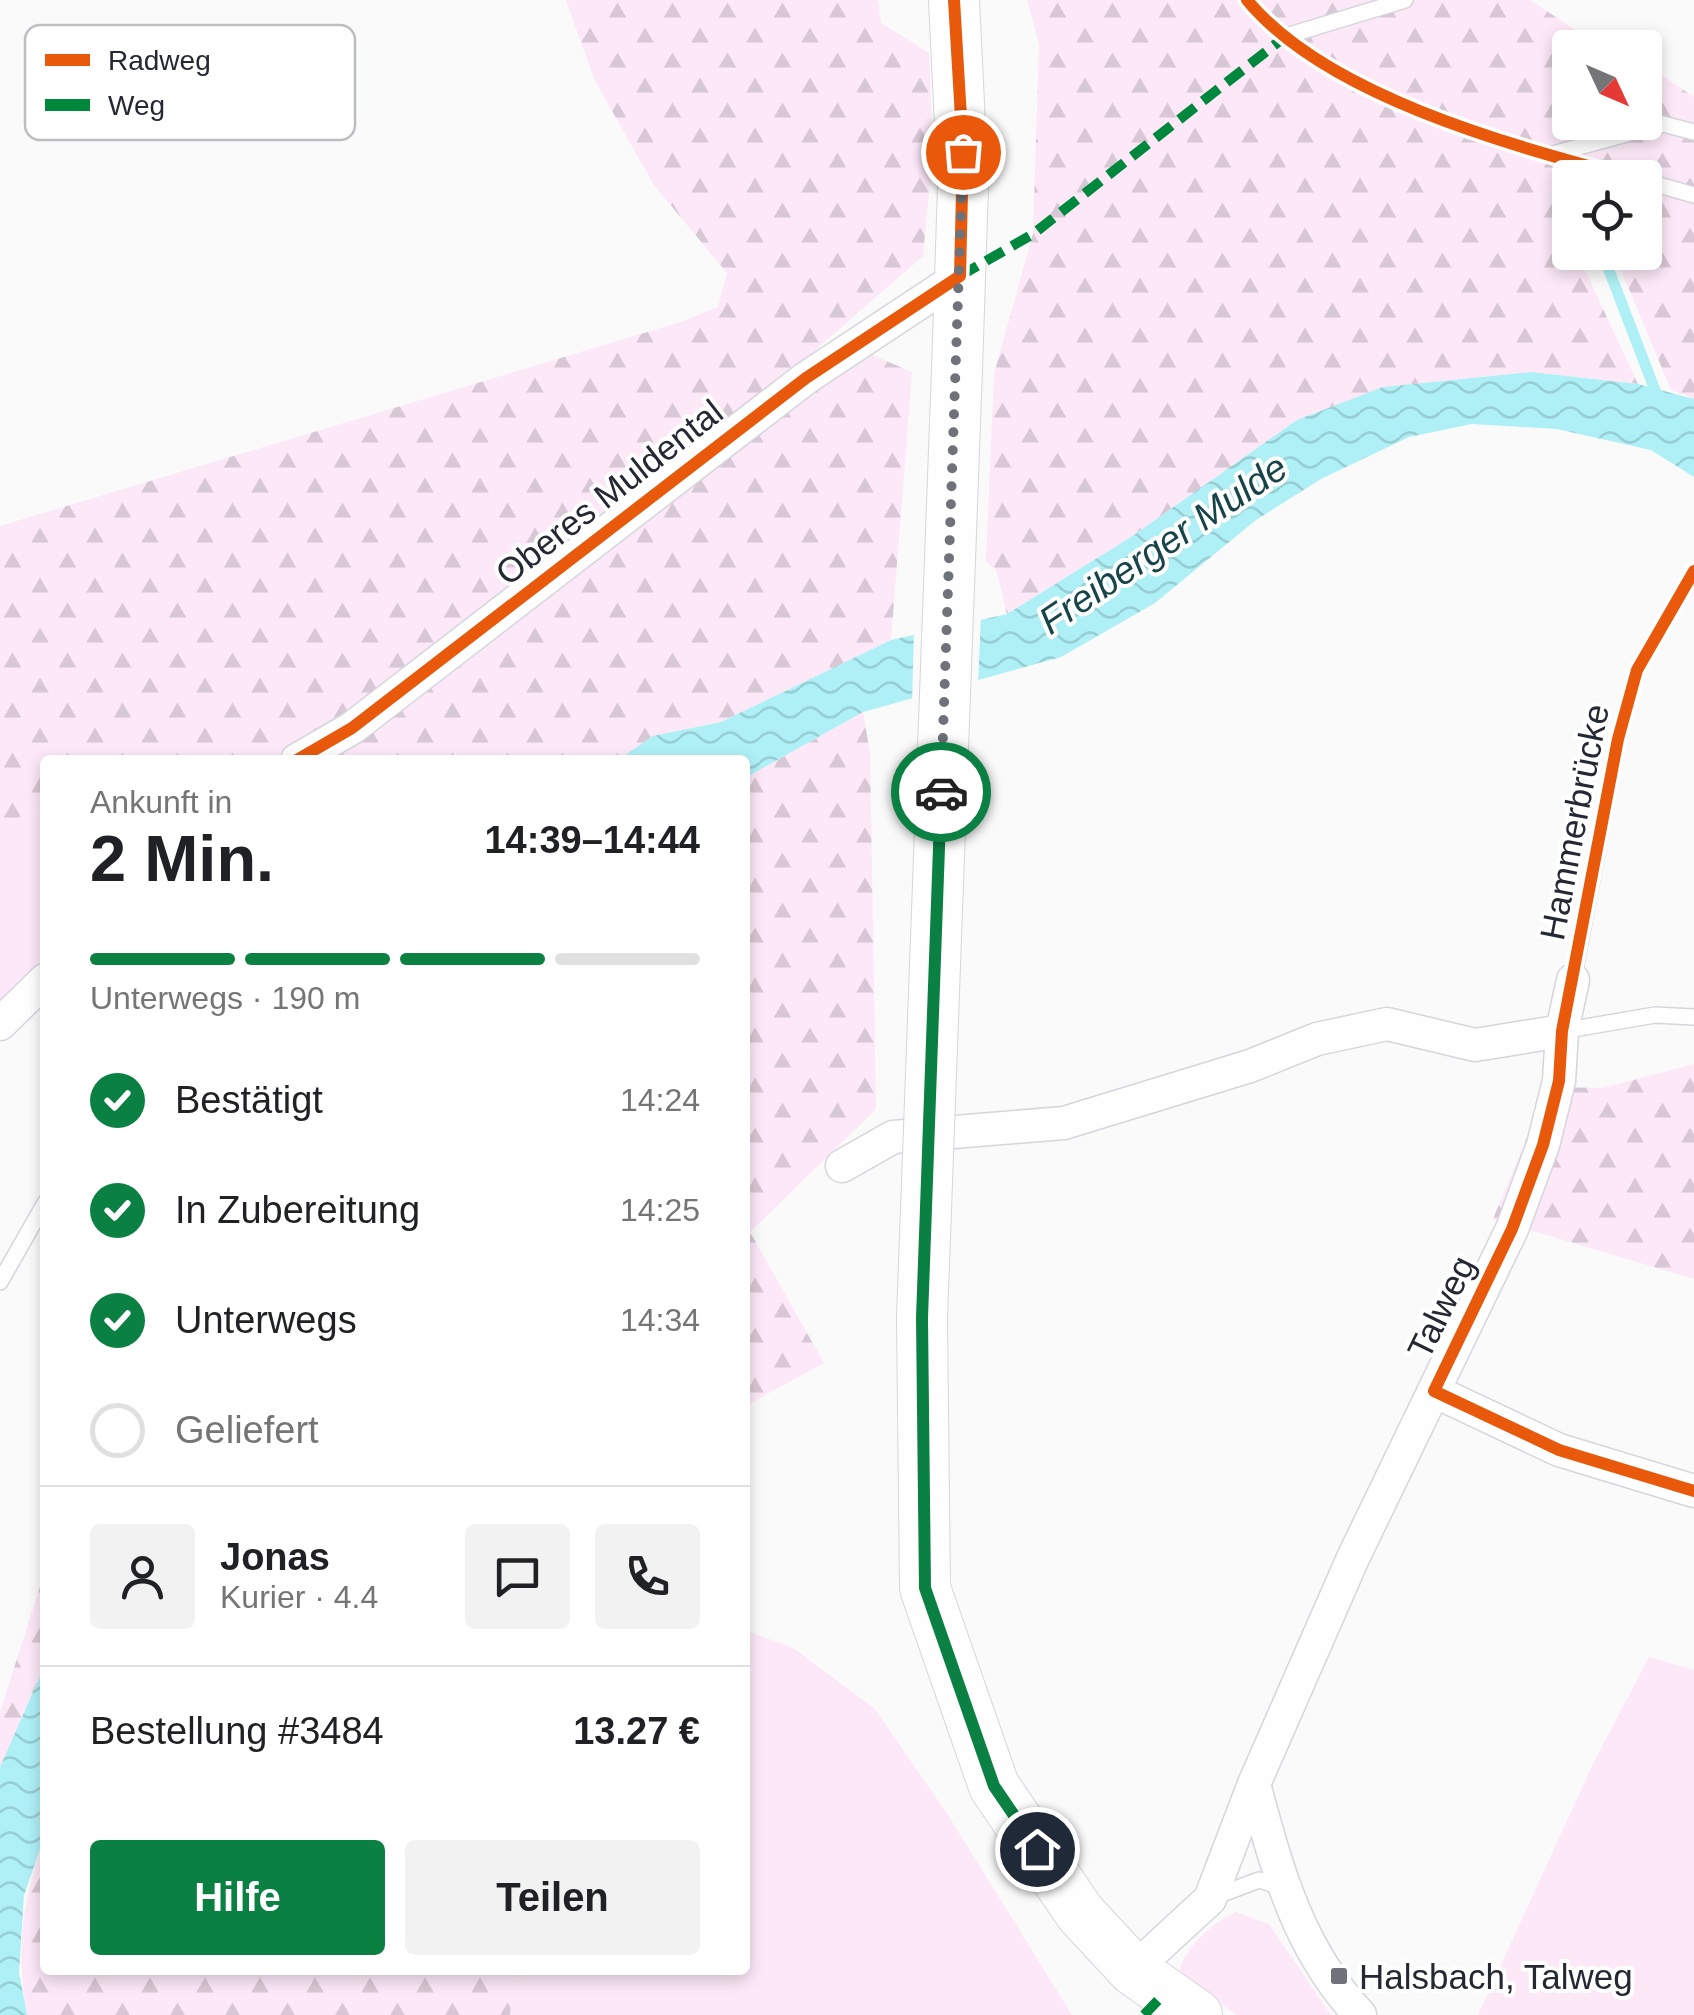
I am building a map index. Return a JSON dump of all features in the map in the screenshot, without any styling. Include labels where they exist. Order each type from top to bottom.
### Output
[{"type":"main road","points":[[954,0],[963,152],[922,1318],[925,1588],[994,1786],[1080,1913],[1132,1970],[1196,2015]]},
{"type":"street","name":"Oberes Muldental","points":[[306,755],[352,728],[806,378],[960,276]]},
{"type":"street","name":"Talweg","points":[[1132,1970],[1210,1899],[1254,1784],[1353,1558],[1512,1229],[1559,1081],[1562,1031],[1573,980]]},
{"type":"street","points":[[0,1024],[40,985]]},
{"type":"street","points":[[842,1166],[892,1137],[1064,1123],[1250,1066],[1318,1039],[1387,1024],[1476,1045],[1562,1031]]},
{"type":"street","name":"Talweg","points":[[1434,1392],[1559,1450],[1694,1492]]},
{"type":"street","points":[[1254,1784],[1283,1890],[1330,1984],[1360,2015]]},
{"type":"lane","points":[[1247,0],[1286,36],[1342,74],[1440,118],[1567,160]]},
{"type":"lane","points":[[1286,36],[1405,0]]},
{"type":"lane","points":[[1549,155],[1663,124],[1694,132]]},
{"type":"lane","points":[[1662,186],[1694,195]]},
{"type":"lane","name":"Hammerbrücke","points":[[1573,980],[1618,738],[1637,670],[1694,571]]},
{"type":"lane","points":[[326,755],[352,728]]},
{"type":"lane","points":[[1562,1031],[1654,1015],[1694,1017]]},
{"type":"lane","points":[[0,1282],[40,1212]]},
{"type":"lane","points":[[1210,1899],[1258,1880],[1277,1883],[1283,1890]]},
{"type":"green space","points":[[566,0],[878,0],[881,23],[929,53],[933,152],[923,256],[806,358],[817,386],[868,353],[912,372],[891,640],[721,722],[653,736],[625,755],[40,755],[40,811],[0,824],[0,526],[681,322],[718,307],[727,273],[654,185],[595,81]]},
{"type":"green space","points":[[1027,0],[1530,0],[1575,30],[1552,30],[1552,140],[1662,140],[1662,75],[1694,97],[1694,399],[1671,390],[1621,270],[1662,270],[1662,160],[1552,160],[1552,270],[1585,270],[1638,384],[1531,372],[1383,387],[1297,420],[1131,537],[1007,614],[996,570],[986,561],[994,374],[1033,234],[1039,44]]},
{"type":"green space","points":[[863,712],[870,753],[876,1109],[750,1232],[750,775]]},
{"type":"green space","points":[[40,811],[40,972],[0,1011],[0,824]]},
{"type":"green space","points":[[1694,1064],[1694,1279],[1493,1219],[1548,1087],[1603,1088]]},
{"type":"green space","points":[[750,1232],[824,1363],[750,1403]]},
{"type":"green space","points":[[40,1587],[40,1676],[0,1767],[0,1712]]},
{"type":"green space","points":[[750,1632],[793,1648],[875,1709],[946,1812],[1072,2015],[510,2015],[514,1975],[750,1975]]},
{"type":"green space","points":[[1649,1657],[1694,1670],[1694,2015],[1478,2015],[1593,1764]]},
{"type":"green space","points":[[40,1851],[40,1975],[514,1975],[510,2015],[27,2015],[22,1945],[31,1881]]},
{"type":"green space","points":[[1236,1912],[1269,1924],[1331,2015],[1237,2015],[1184,1978],[1180,1968],[1196,1942]]},
{"type":"water","name":"Freiberger Mulde","points":[[1531,372],[1638,384],[1694,399],[1694,477],[1651,450],[1557,429],[1472,424],[1409,437],[1321,479],[1256,520],[1155,603],[1061,657],[863,712],[750,775],[750,755],[625,755],[653,736],[721,722],[891,640],[1007,614],[1131,537],[1297,420],[1383,387]]},
{"type":"water","points":[[40,1676],[40,1849],[24,1895],[19,1972],[27,2015],[0,2015],[0,1767]]},
{"type":"pier","points":[[981,615],[978,684],[912,703],[914,630]]},
{"type":"waterway","points":[[1609,270],[1658,398]]},
{"type":"marked path","points":[[960,276],[1033,234],[1286,36]]},
{"type":"marked path","points":[[1144,2015],[1163,1995]]},
{"type":"cycle path","points":[[306,755],[352,728],[806,378],[960,276],[963,151],[954,0]]},
{"type":"cycle path","points":[[1247,0],[1282,34],[1324,64],[1373,91],[1479,133],[1568,160]]},
{"type":"cycle path","points":[[1694,571],[1637,670],[1618,739],[1562,1031],[1559,1081],[1543,1145],[1512,1229],[1434,1391],[1559,1450],[1694,1491]]},
{"type":"way so far","points":[[941,792],[963,152]]},
{"type":"place","name":"Halsbach, Talweg","points":[[1339,1976]]},
{"type":"route","points":[[941,792],[922,1318],[925,1588],[994,1786],[1037,1849]]}]
